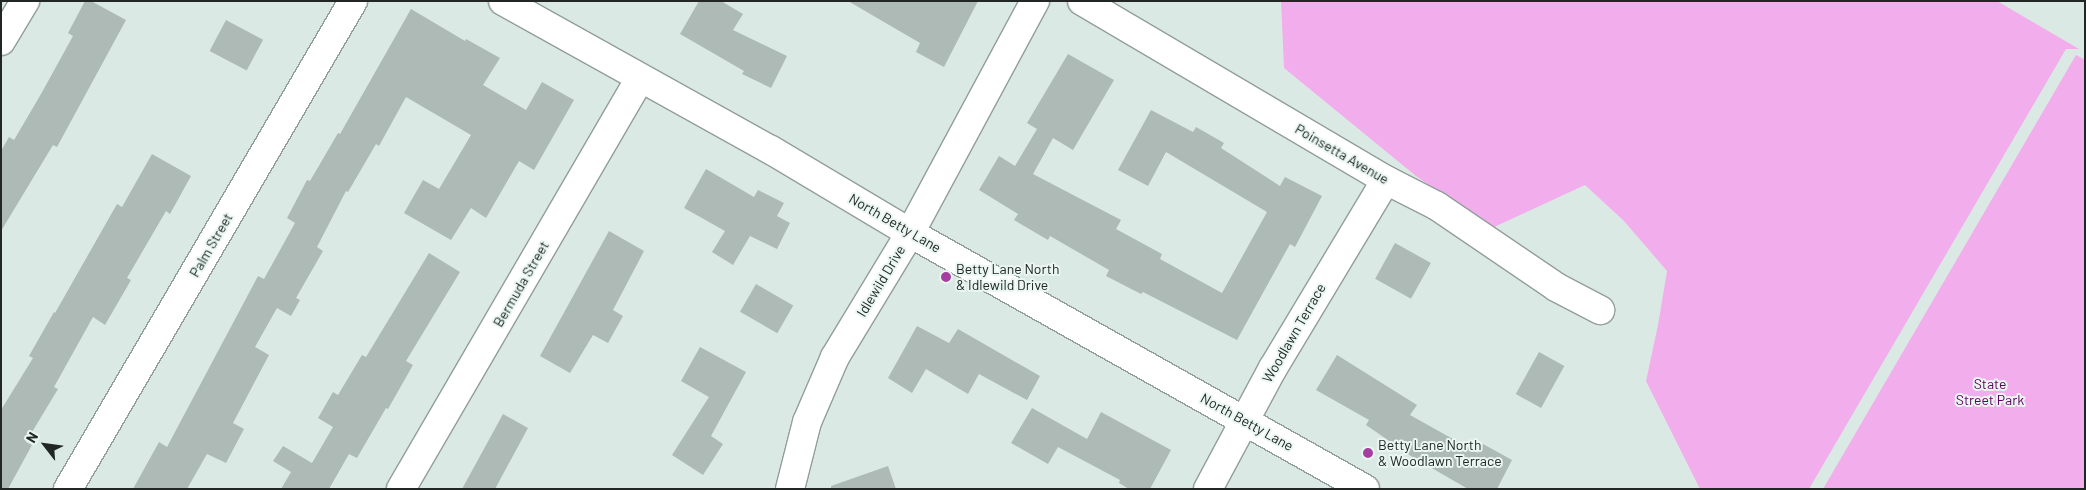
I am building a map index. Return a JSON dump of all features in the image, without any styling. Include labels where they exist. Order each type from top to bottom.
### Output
[{"type":"street","points":[[1,41],[25,1]]},
{"type":"street","name":"Palm Street","points":[[68,489],[353,1]]},
{"type":"street","name":"North Betty Lane","points":[[503,1],[771,150],[910,233],[1365,489]]},
{"type":"street","name":"Idlewild Drive","points":[[790,489],[808,422],[835,357],[910,233],[1035,1]]},
{"type":"street","name":"Poinsetta Avenue","points":[[1082,1],[1386,180],[1437,206],[1556,287],[1600,310]]},
{"type":"street","name":"Bermuda Street","points":[[402,489],[640,78]]},
{"type":"street","name":"Woodlawn Terrace","points":[[1208,489],[1273,368],[1386,180]]},
{"type":"green space","points":[[1281,1],[1997,1],[2079,49],[2066,49],[1809,489],[1700,489],[1646,381],[1667,271],[1624,221],[1585,185],[1492,228],[1416,176],[1284,68]]},
{"type":"green space","name":"State Street Park","points":[[2076,55],[2085,60],[2085,489],[1823,489]]},
{"type":"building","points":[[85,1],[91,1],[126,20],[57,147],[53,145],[1,231],[1,151],[9,137],[14,140],[41,94],[73,36],[68,33]]},
{"type":"building","points":[[699,1],[721,1],[743,14],[733,30],[787,56],[771,88],[742,74],[744,71],[680,34]]},
{"type":"building","points":[[848,1],[978,1],[944,67],[916,52],[920,43]]},
{"type":"building","points":[[411,9],[465,41],[466,39],[500,58],[483,85],[526,110],[542,82],[574,100],[534,170],[519,161],[486,218],[471,208],[451,240],[404,213],[423,180],[439,189],[471,135],[406,97],[379,146],[376,144],[348,192],[346,191],[317,247],[323,251],[296,298],[300,300],[291,316],[277,308],[255,347],[269,355],[233,423],[244,429],[226,463],[207,454],[187,489],[133,489],[159,442],[167,447],[258,276],[264,279],[295,223],[287,218],[307,180],[310,181],[338,133],[340,134]]},
{"type":"building","points":[[226,20],[263,40],[247,71],[210,51]]},
{"type":"building","points":[[1068,54],[1114,80],[1073,150],[1053,138],[1033,174],[1121,220],[1116,229],[1162,254],[1160,259],[1222,293],[1267,212],[1166,152],[1148,186],[1118,170],[1151,110],[1193,132],[1196,127],[1224,143],[1221,148],[1280,186],[1285,177],[1322,196],[1295,247],[1290,244],[1237,340],[1143,292],[1141,294],[1106,276],[1109,270],[1050,236],[1048,240],[1014,220],[1018,214],[979,190],[999,156],[1015,166],[1037,129],[1027,123]]},
{"type":"building","points":[[152,154],[191,176],[170,214],[166,211],[127,278],[131,280],[105,325],[93,317],[54,387],[58,389],[26,442],[32,445],[8,489],[1,489],[1,410],[33,358],[29,356],[117,204],[122,207]]},
{"type":"building","points":[[706,169],[754,197],[758,190],[784,203],[777,216],[790,223],[777,249],[750,236],[733,265],[712,252],[725,231],[684,208]]},
{"type":"building","points":[[609,231],[644,251],[613,310],[623,316],[608,343],[593,335],[570,373],[540,356]]},
{"type":"building","points":[[1395,243],[1431,263],[1411,299],[1375,279]]},
{"type":"building","points":[[429,253],[460,272],[406,361],[413,365],[388,409],[386,408],[357,458],[349,454],[329,489],[281,489],[291,472],[273,461],[283,446],[312,463],[333,427],[318,418],[333,392],[338,395],[362,355],[366,357]]},
{"type":"building","points":[[756,284],[793,306],[777,333],[740,312]]},
{"type":"building","points":[[917,326],[949,343],[958,329],[1040,376],[1027,400],[979,374],[968,394],[926,369],[912,393],[888,378]]},
{"type":"building","points":[[700,347],[746,372],[711,436],[723,444],[703,475],[672,455],[709,397],[681,381]]},
{"type":"building","points":[[1539,352],[1564,366],[1541,408],[1516,394]]},
{"type":"building","points":[[1337,355],[1417,405],[1410,415],[1478,453],[1483,444],[1512,460],[1497,489],[1468,489],[1411,456],[1366,425],[1369,420],[1316,390]]},
{"type":"building","points":[[1032,408],[1087,439],[1101,412],[1171,450],[1150,489],[1129,489],[1119,483],[1120,480],[1058,447],[1048,464],[1011,443]]},
{"type":"building","points":[[503,414],[528,428],[495,489],[462,489]]},
{"type":"building","points":[[888,466],[896,489],[831,489],[831,486]]},
{"type":"place","name":"Betty Lane North & Idlewild Drive","points":[[946,277]]},
{"type":"place","name":"Betty Lane North & Woodlawn Terrace","points":[[1368,453]]}]
